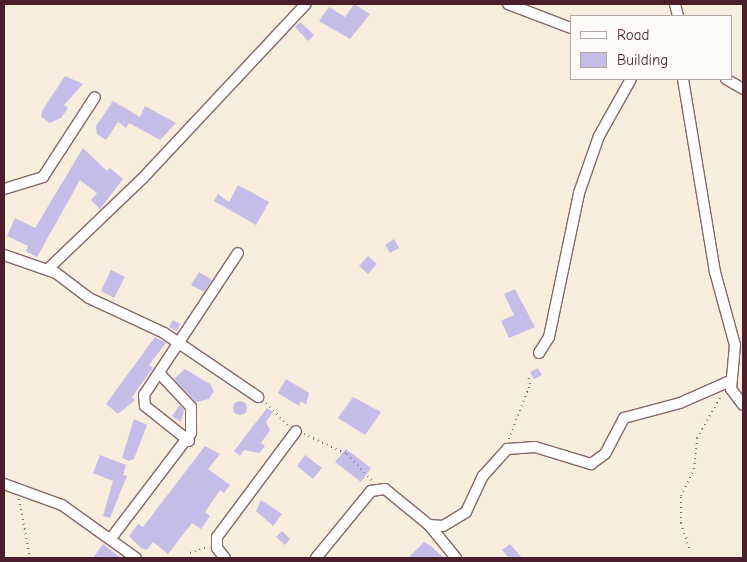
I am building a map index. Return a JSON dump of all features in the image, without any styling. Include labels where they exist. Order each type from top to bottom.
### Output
[{"type":"street","points":[[48,269],[142,178],[306,4]]},
{"type":"street","points":[[508,4],[570,28]]},
{"type":"street","points":[[539,353],[549,337],[579,193],[599,136],[630,80]]},
{"type":"street","points":[[683,80],[715,272],[735,345],[730,382],[735,396],[743,405]]},
{"type":"street","points":[[728,80],[743,89]]},
{"type":"street","points":[[4,189],[44,178],[95,97]]},
{"type":"street","points":[[189,440],[145,406],[144,395],[181,343],[238,253]]},
{"type":"street","points":[[4,255],[48,269],[89,298],[181,343],[258,397]]},
{"type":"street","points":[[112,537],[189,440],[191,407],[160,374]]},
{"type":"street","points":[[429,525],[443,526],[466,512],[483,476],[502,452],[535,447],[591,464],[605,454],[624,418],[680,403],[730,382]]},
{"type":"street","points":[[225,558],[216,543],[228,519],[296,431]]},
{"type":"street","points":[[4,484],[62,505],[112,537],[136,558]]},
{"type":"street","points":[[316,558],[365,496],[378,489],[392,493],[429,525],[456,558]]},
{"type":"path","points":[[502,452],[527,395],[528,375]]},
{"type":"path","points":[[689,548],[681,523],[681,496],[694,469],[696,438],[730,382]]},
{"type":"path","points":[[258,397],[296,431],[347,454],[362,465],[378,489]]},
{"type":"path","points":[[17,489],[30,558]]},
{"type":"path","points":[[190,553],[216,543]]},
{"type":"building","points":[[354,4],[370,14],[350,39],[319,21],[329,7],[345,17]]},
{"type":"building","points":[[300,22],[314,35],[308,41],[295,27]]},
{"type":"building","points":[[65,76],[83,84],[64,105],[68,108],[61,118],[50,123],[41,117],[42,111]]},
{"type":"building","points":[[113,101],[140,117],[145,106],[176,123],[160,140],[129,123],[126,128],[118,122],[106,140],[97,134],[96,126]]},
{"type":"building","points":[[83,148],[107,171],[110,168],[123,179],[100,209],[91,200],[97,193],[80,180],[37,257],[26,251],[28,246],[7,236],[15,218],[35,228]]},
{"type":"building","points":[[238,185],[269,202],[256,225],[214,201],[218,194],[229,202]]},
{"type":"building","points":[[394,239],[399,248],[390,253],[385,245]]},
{"type":"building","points":[[368,256],[377,264],[368,274],[359,266]]},
{"type":"building","points":[[111,270],[125,277],[114,298],[101,291]]},
{"type":"building","points":[[199,272],[212,280],[204,292],[191,285]]},
{"type":"building","points":[[515,289],[535,327],[509,338],[501,321],[514,315],[504,294]]},
{"type":"building","points":[[173,320],[180,324],[177,331],[169,327]]},
{"type":"building","points":[[155,337],[166,343],[149,365],[153,368],[132,397],[135,400],[118,414],[106,404]]},
{"type":"building","points":[[538,368],[542,375],[534,379],[530,372]]},
{"type":"building","points":[[185,369],[210,384],[214,391],[209,399],[196,402],[174,379]]},
{"type":"building","points":[[286,379],[309,393],[306,405],[301,401],[299,406],[278,393]]},
{"type":"building","points":[[353,397],[381,412],[365,435],[338,418]]},
{"type":"building","points":[[240,401],[245,403],[247,408],[245,413],[240,415],[235,413],[233,408],[235,403]]},
{"type":"building","points":[[180,405],[184,410],[181,422],[172,416]]},
{"type":"building","points":[[267,408],[273,412],[266,422],[270,430],[261,443],[265,446],[259,453],[244,450],[240,456],[234,451]]},
{"type":"building","points":[[134,419],[147,425],[134,459],[129,461],[122,458]]},
{"type":"building","points":[[205,446],[220,454],[208,469],[230,485],[224,493],[220,490],[205,512],[210,516],[201,529],[192,523],[168,554],[153,542],[147,550],[141,548],[129,536],[138,524],[143,527]]},
{"type":"building","points":[[346,449],[371,468],[361,482],[335,462]]},
{"type":"building","points":[[100,455],[126,465],[123,475],[127,476],[110,518],[103,516],[113,481],[93,473]]},
{"type":"building","points":[[305,455],[322,468],[313,479],[297,466]]},
{"type":"building","points":[[261,500],[282,514],[273,526],[256,511]]},
{"type":"building","points":[[282,531],[290,539],[285,545],[276,537]]},
{"type":"building","points":[[424,542],[431,546],[444,558],[408,558]]},
{"type":"building","points":[[103,544],[121,558],[93,558]]},
{"type":"building","points":[[510,544],[522,558],[509,558],[502,550]]}]
